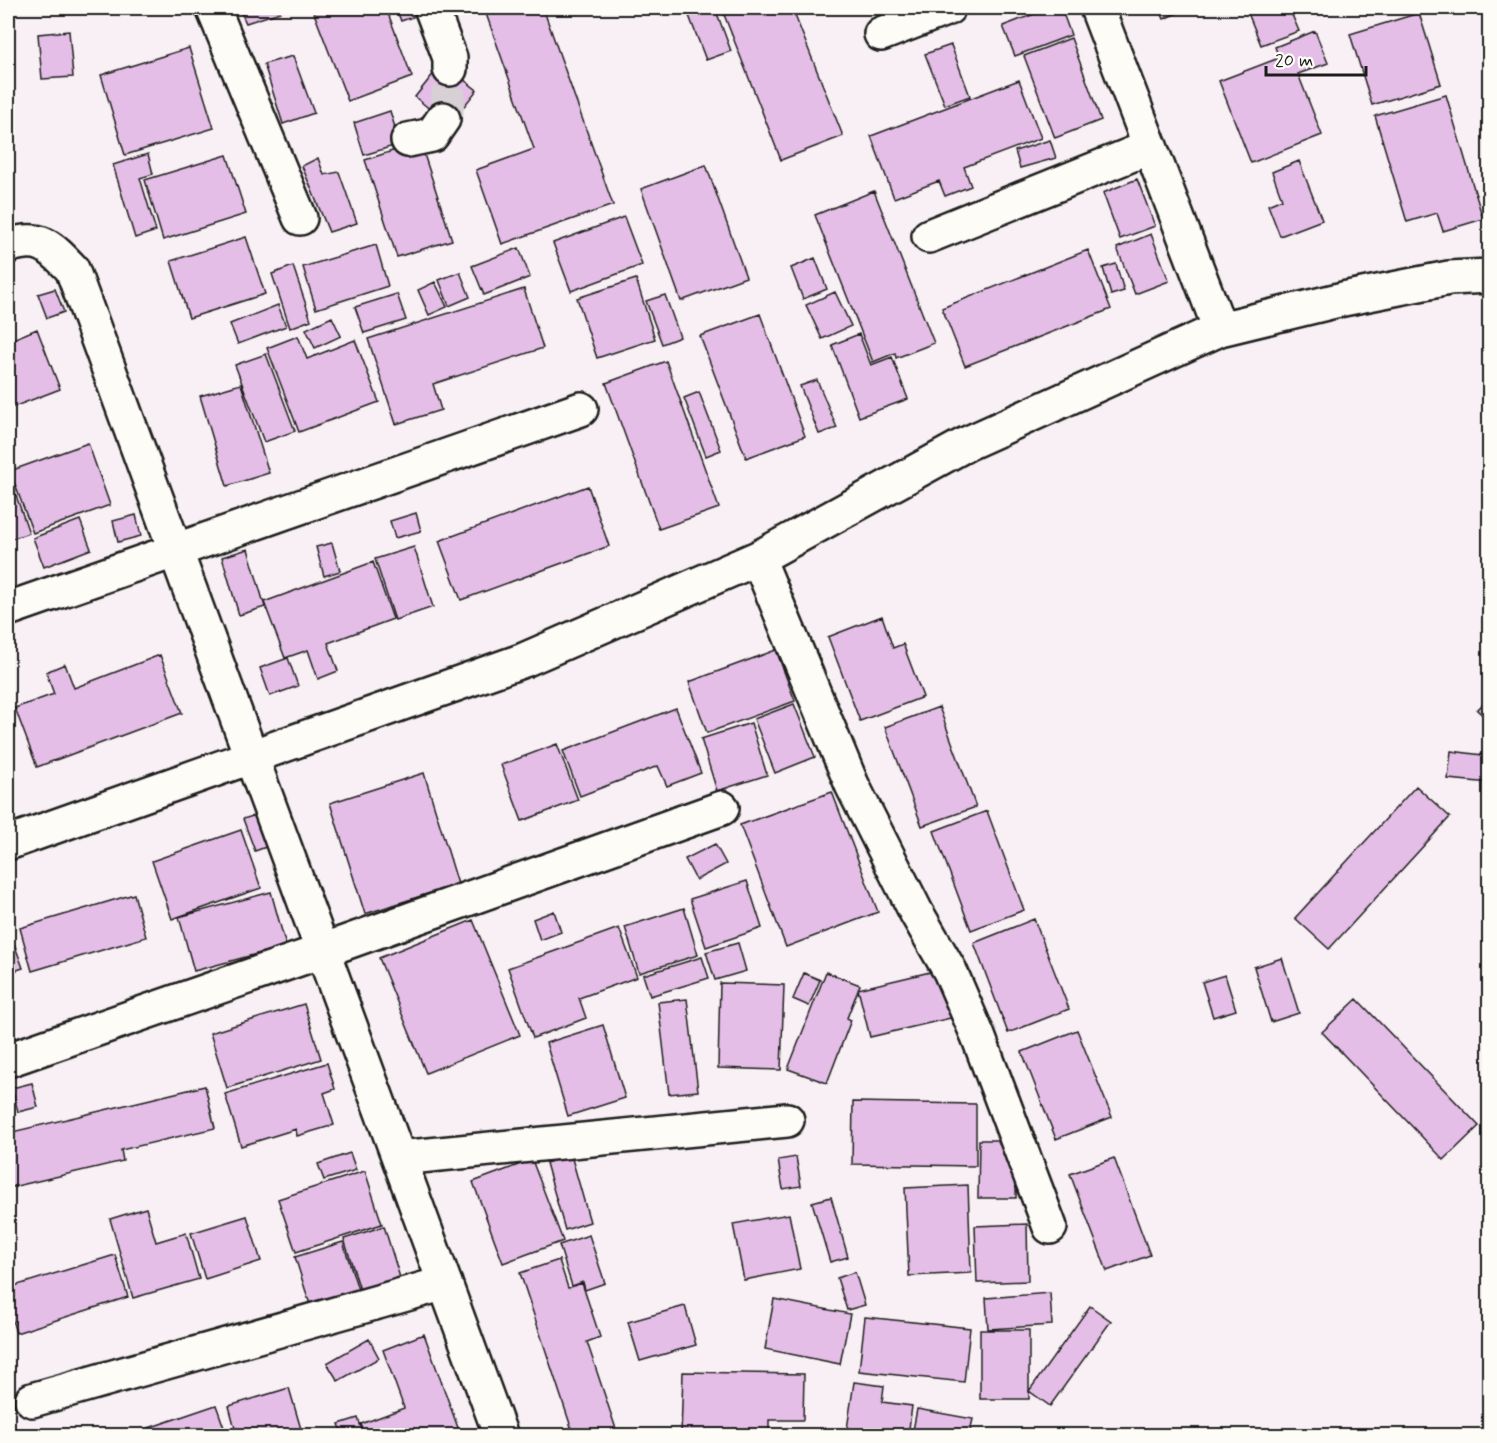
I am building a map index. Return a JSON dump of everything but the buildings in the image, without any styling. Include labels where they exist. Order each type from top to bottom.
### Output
[{"type":"street","points":[[213,8],[300,218]]},
{"type":"street","points":[[881,34],[948,8]]},
{"type":"street","points":[[1097,8],[1220,329]]},
{"type":"street","points":[[432,10],[450,58],[450,69]]},
{"type":"street","points":[[408,140],[432,135],[443,119]]},
{"type":"street","points":[[929,236],[1150,147]]},
{"type":"street","points":[[8,246],[27,239],[50,246],[72,269],[501,1436]]},
{"type":"street","points":[[8,843],[524,660],[758,558],[966,444],[1220,329],[1353,297],[1449,278],[1490,276]]},
{"type":"street","points":[[8,609],[581,409]]},
{"type":"street","points":[[758,558],[852,785],[916,912],[950,971],[978,1036],[1050,1227]]},
{"type":"street","points":[[8,1059],[322,951],[722,808]]},
{"type":"street","points":[[399,1158],[787,1120]]},
{"type":"street","points":[[32,1400],[445,1283]]},
{"type":"tunnel","points":[[443,119],[447,113],[450,69]]}]
